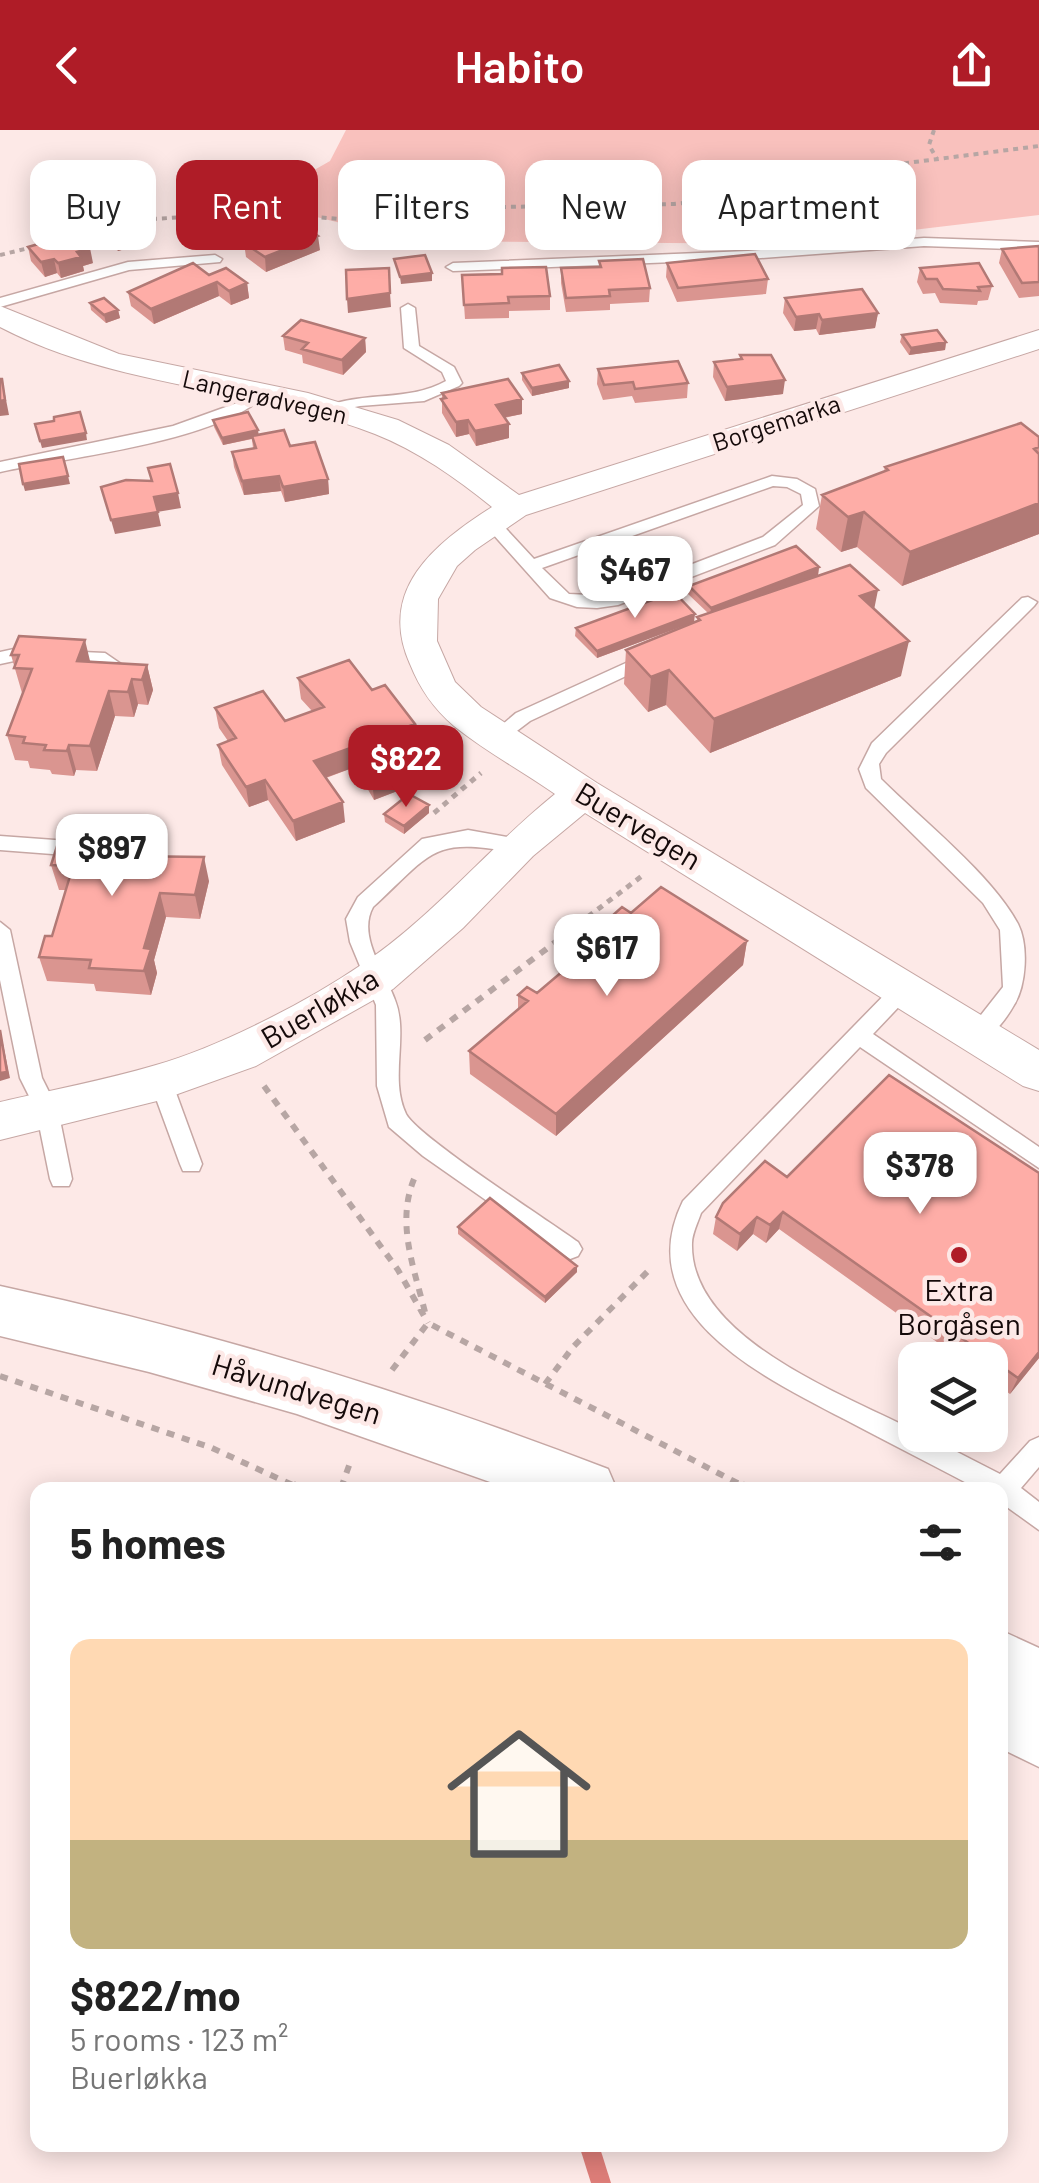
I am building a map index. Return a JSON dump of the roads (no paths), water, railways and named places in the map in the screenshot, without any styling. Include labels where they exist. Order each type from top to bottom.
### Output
[{"type":"main road","name":"Håvundvegen","points":[[0,1311],[236,1367],[418,1426],[565,1482]]},
{"type":"main road","points":[[1008,1667],[1039,1683]]},
{"type":"main road","points":[[1008,1715],[1039,1733]]},
{"type":"street","name":"Langerødvegen","points":[[0,315],[68,348],[261,392],[388,428],[452,460],[503,516]]},
{"type":"street","name":"Borgemarka","points":[[503,516],[1039,338]]},
{"type":"street","name":"Buervegen","points":[[503,516],[443,560],[420,599],[418,640],[438,688],[497,749],[583,792],[679,848],[1039,1073]]},
{"type":"street","name":"Buerløkka","points":[[0,1120],[161,1082],[240,1053],[376,977],[448,917],[518,846],[583,792]]},
{"type":"lane","points":[[453,266],[748,256],[924,242],[1039,246]]},
{"type":"lane","points":[[0,303],[128,266],[215,260]]},
{"type":"lane","points":[[330,410],[346,401],[422,399],[454,383],[449,370],[412,348],[408,308]]},
{"type":"lane","points":[[0,467],[201,423],[245,407],[261,392]]},
{"type":"lane","points":[[503,516],[531,566],[556,594],[570,602],[612,601],[769,542],[811,506],[809,492],[791,482],[772,482],[531,566]]},
{"type":"lane","points":[[977,1034],[999,1012],[1014,988],[1010,929],[990,898],[873,783],[868,773],[871,757],[879,748],[1028,602]]},
{"type":"lane","points":[[497,749],[523,717],[668,649]]},
{"type":"lane","points":[[0,658],[14,655],[105,659],[112,664],[106,683]]},
{"type":"lane","points":[[518,846],[468,837],[429,844],[365,902],[356,919],[360,942],[387,1005],[388,1068],[396,1121],[570,1249]]},
{"type":"lane","points":[[0,843],[151,854],[155,862],[150,878]]},
{"type":"lane","points":[[0,930],[31,1078],[48,1110],[61,1178]]},
{"type":"lane","points":[[903,990],[691,1208],[680,1242],[686,1278],[702,1309],[729,1340],[774,1370],[990,1482]]},
{"type":"lane","points":[[859,1034],[1039,1159]]},
{"type":"lane","points":[[161,1082],[191,1164]]},
{"type":"lane","points":[[1008,1483],[1039,1449]]},
{"type":"lane","points":[[1008,1493],[1039,1518]]},
{"type":"waterway","points":[[591,2152],[601,2183]]},
{"type":"place","name":"Extra Borgåsen","points":[[959,1255]]}]
